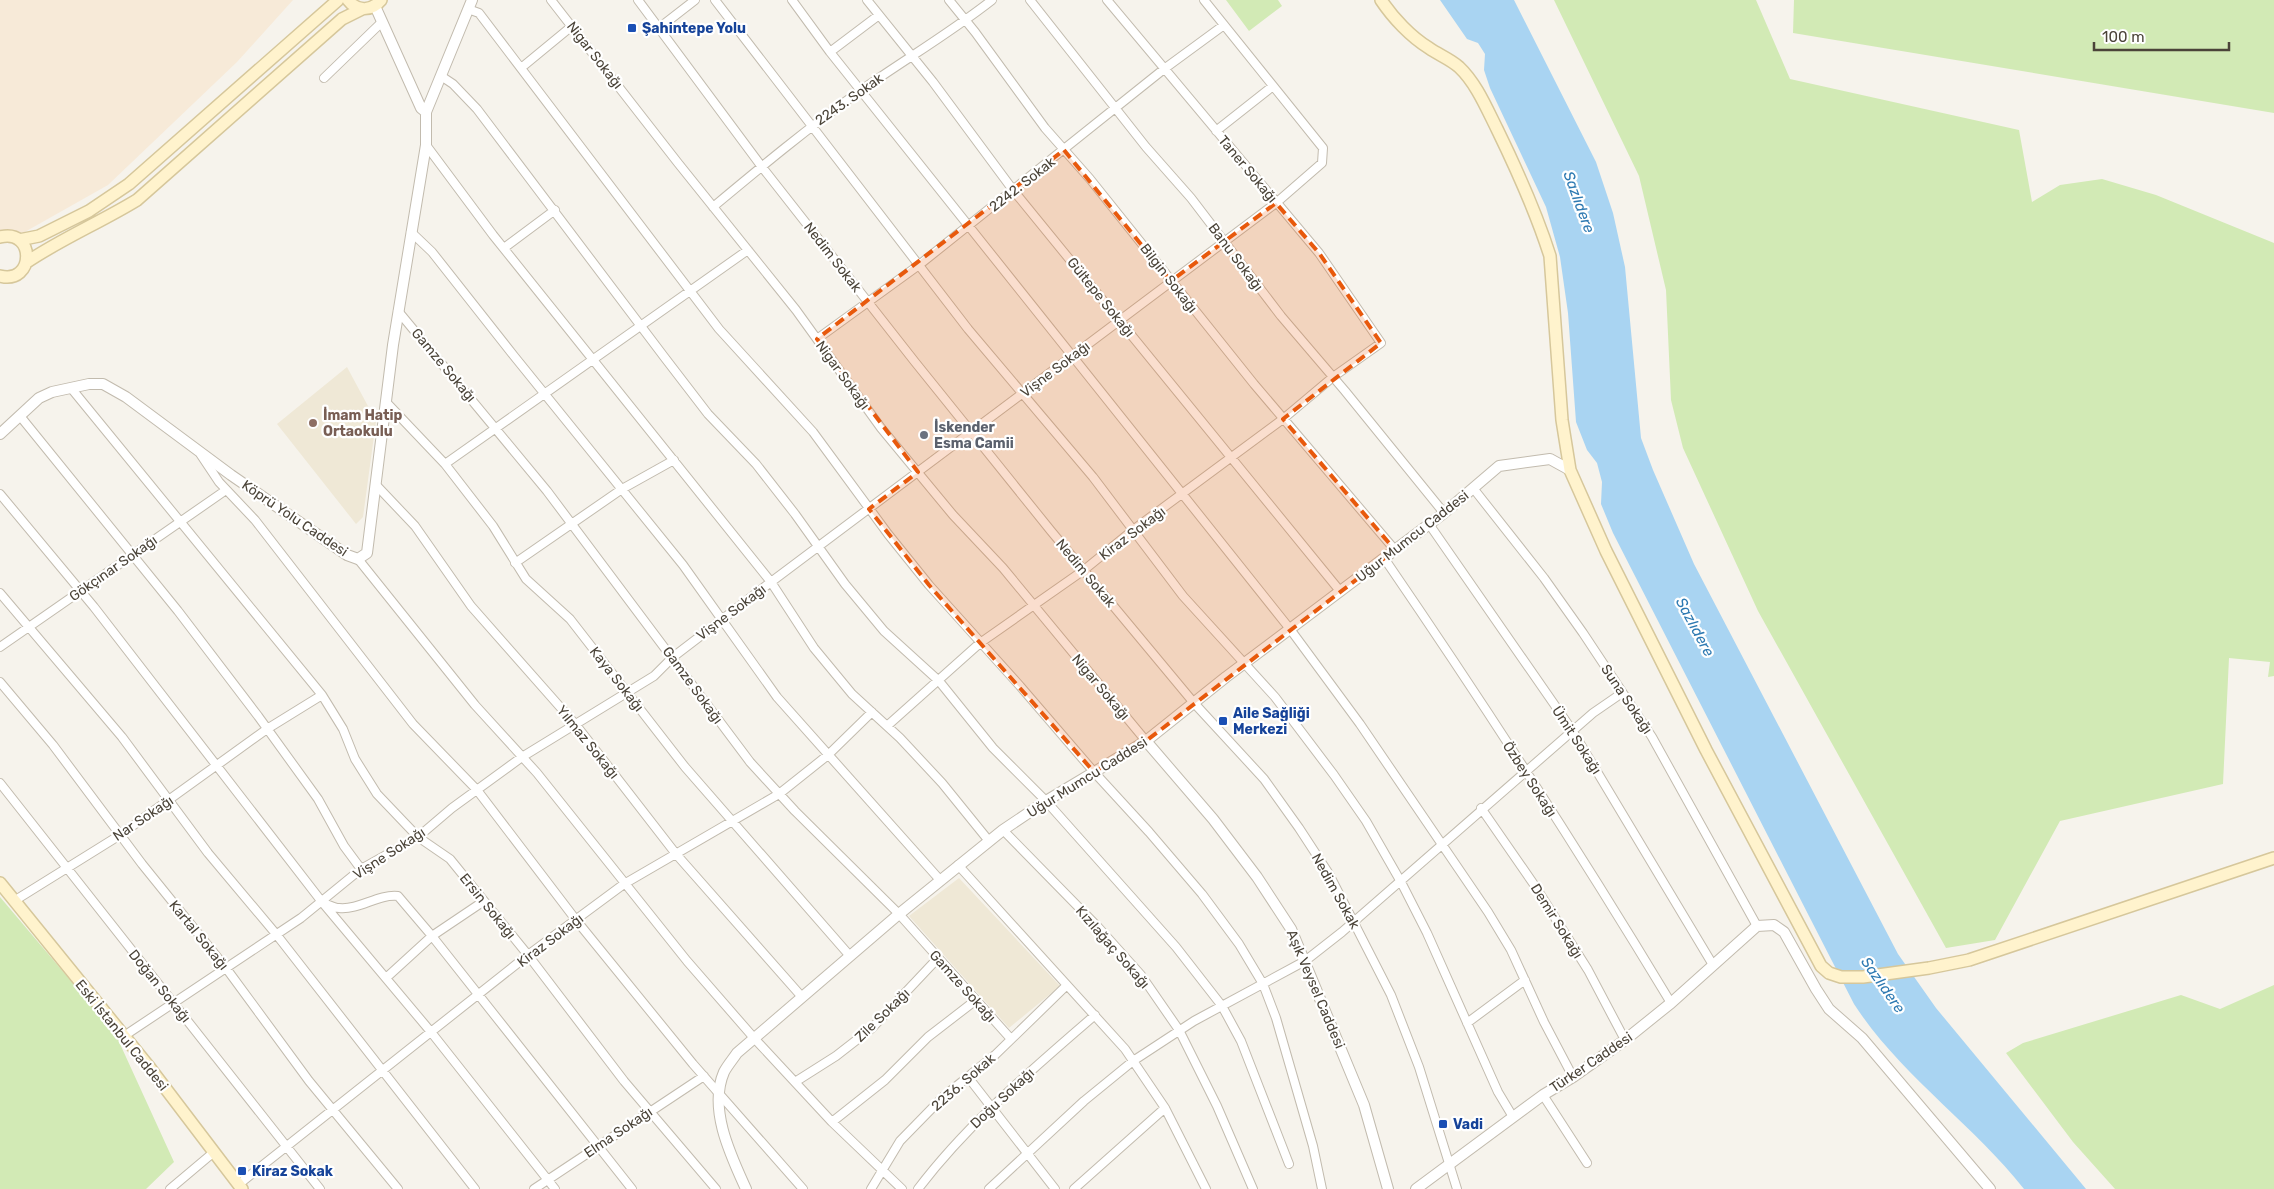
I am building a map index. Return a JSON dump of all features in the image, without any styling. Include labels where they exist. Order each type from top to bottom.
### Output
[{"type":"main road","points":[[19,240],[39,236],[89,211],[129,184],[338,0]]},
{"type":"main road","points":[[348,0],[356,7],[362,9]]},
{"type":"main road","points":[[1381,0],[1409,33],[1448,59],[1470,79],[1514,163],[1543,233],[1550,256],[1562,420],[1570,470],[1606,551],[1706,750],[1821,966],[1829,973],[1841,977],[1867,976],[1929,968],[1969,960],[2274,858]]},
{"type":"main road","points":[[0,276],[7,277],[18,274],[27,262],[45,250],[98,224],[137,200],[342,19],[378,3]]},
{"type":"main road","points":[[0,236],[10,236],[19,240],[26,248],[27,262]]},
{"type":"main road","name":"Eski İstanbul Caddesi","points":[[0,883],[124,1036],[240,1187]]},
{"type":"street","name":"Nigar Sokağı","points":[[551,0],[817,339],[881,428],[1033,604],[1146,741]]},
{"type":"street","name":"Nedim Sokak","points":[[638,0],[762,167],[972,432],[1194,703],[1264,779],[1330,874],[1387,987],[1405,1031],[1419,1067],[1457,1189]]},
{"type":"street","points":[[659,28],[694,0]]},
{"type":"street","points":[[715,0],[968,329],[1093,477],[1183,596],[1275,697],[1334,774],[1366,820],[1401,882],[1427,933],[1498,1092],[1512,1117]]},
{"type":"street","points":[[792,0],[860,90],[1290,629],[1360,724],[1488,912],[1511,950],[1573,1077]]},
{"type":"street","name":"Gültepe Sokağı","points":[[867,0],[1013,190],[1340,591]]},
{"type":"street","name":"Bilgin Sokağı","points":[[949,0],[1045,128],[1121,217],[1283,419],[1394,550]]},
{"type":"street","name":"2243. Sokak","points":[[713,207],[812,125],[860,90],[966,21],[992,0]]},
{"type":"street","name":"Banu Sokağı","points":[[1030,0],[1281,316],[1444,513]]},
{"type":"street","name":"Taner Sokağı","points":[[1107,0],[1319,253],[1381,343]]},
{"type":"street","points":[[1204,0],[1273,86],[1216,131]]},
{"type":"street","points":[[378,3],[382,22],[421,108],[426,112]]},
{"type":"street","points":[[470,4],[479,13],[720,329],[813,432],[869,509],[929,585],[1149,832],[1202,894],[1239,944],[1263,984],[1296,1083],[1313,1146],[1322,1189]]},
{"type":"street","name":"Köprü Yolu Caddesi","points":[[0,434],[39,398],[52,392],[89,384],[103,384],[126,397],[347,555],[358,559],[368,552],[398,311],[426,145],[426,112],[470,4]]},
{"type":"street","points":[[830,52],[879,15]]},
{"type":"street","points":[[324,78],[382,22]]},
{"type":"street","name":"2242. Sokak","points":[[817,339],[969,227],[1164,69],[1224,25]]},
{"type":"street","points":[[521,68],[572,26]]},
{"type":"street","points":[[441,76],[453,84],[477,108],[708,414],[756,464],[845,584],[884,631],[939,681],[993,748],[1046,801],[1176,947],[1222,1006],[1241,1041],[1289,1164]]},
{"type":"street","name":"Vişne Sokağı","points":[[124,1036],[322,902],[361,869],[418,837],[522,757],[654,676],[673,657],[771,582],[1276,203],[1322,163],[1323,148],[1273,86]]},
{"type":"street","points":[[426,145],[504,248],[771,582],[814,648],[852,694],[887,726],[942,783],[989,840]]},
{"type":"street","points":[[504,248],[555,210]]},
{"type":"street","points":[[410,232],[432,252],[683,565],[721,621],[777,697],[940,880]]},
{"type":"street","points":[[445,464],[748,250]]},
{"type":"street","name":"Gamze Sokağı","points":[[398,311],[496,428],[572,524],[750,762],[779,794],[898,914],[1011,1039]]},
{"type":"street","name":"Kiraz Sokağı","points":[[887,726],[980,643],[1084,570],[1134,530],[1184,495],[1283,419],[1333,377],[1381,343]]},
{"type":"street","name":"Ersin Sokağı","points":[[71,388],[322,695],[343,729],[354,759],[377,794],[418,837],[450,859],[528,955],[624,1081],[716,1189]]},
{"type":"street","name":"Kaya Sokağı","points":[[386,402],[445,464],[493,526],[526,579],[570,619],[629,692],[685,767],[850,956]]},
{"type":"street","points":[[20,416],[178,611],[267,729],[318,799],[344,846],[361,869]]},
{"type":"street","points":[[199,451],[219,482],[256,520],[412,724],[477,790],[576,920],[704,1076],[803,1189]]},
{"type":"street","name":"Uğur Mumcu Caddesi","points":[[746,1189],[731,1156],[721,1126],[720,1094],[724,1072],[737,1053],[754,1038],[898,914],[989,840],[1046,801],[1146,741],[1245,663],[1444,513],[1499,466],[1550,459],[1570,470]]},
{"type":"street","points":[[515,563],[622,489],[674,460]]},
{"type":"street","name":"Yılmaz Sokağı","points":[[377,486],[415,526],[470,606],[576,725],[676,854],[802,997]]},
{"type":"street","name":"Suna Sokağı","points":[[1473,488],[1544,578],[1652,737],[1757,926]]},
{"type":"street","name":"Gökçınar Sokağı","points":[[0,647],[226,490]]},
{"type":"street","points":[[0,494],[218,766],[322,902],[431,1032],[555,1189]]},
{"type":"street","name":"Ümit Sokağı","points":[[1429,524],[1572,730],[1713,964]]},
{"type":"street","name":"Özbey Sokağı","points":[[1384,558],[1470,684],[1524,771],[1590,869],[1671,1003]]},
{"type":"street","points":[[358,559],[468,698],[522,757],[686,961],[832,1122],[902,1189]]},
{"type":"street","points":[[0,593],[122,737],[208,853],[276,934],[475,1189]]},
{"type":"street","name":"Kartal Sokağı","points":[[0,682],[53,745],[120,834],[226,968],[309,1081],[398,1189]]},
{"type":"street","points":[[990,1189],[1084,1101],[1133,1061],[1179,1030],[1305,961],[1401,882],[1482,808],[1593,712],[1622,693]]},
{"type":"street","name":"Nar Sokağı","points":[[14,901],[120,834],[218,766],[267,729],[322,695]]},
{"type":"street","name":"Kiraz Sokağı","points":[[240,1187],[287,1146],[528,955],[624,884],[779,794],[828,755],[872,712]]},
{"type":"street","name":"Aşık Veysel Caddesi","points":[[1146,741],[1213,819],[1257,877],[1291,929],[1364,1105],[1388,1189]]},
{"type":"street","name":"Doğan Sokağı","points":[[0,783],[320,1189]]},
{"type":"street","name":"Demir Sokağı","points":[[1482,808],[1535,886],[1582,961],[1625,1040]]},
{"type":"street","name":"Kızılağaç Sokağı","points":[[1003,830],[1098,927],[1141,975],[1179,1030],[1218,1106],[1253,1189]]},
{"type":"street","points":[[958,865],[1125,1049],[1165,1108],[1206,1189]]},
{"type":"street","points":[[322,902],[338,908],[357,906],[386,895],[398,896],[432,936],[632,1189]]},
{"type":"street","points":[[386,978],[432,936],[484,901]]},
{"type":"street","points":[[1757,926],[1774,925],[1784,932],[1816,990],[1829,1009],[1862,1038],[1990,1189]]},
{"type":"street","name":"Türker Caddesi","points":[[1416,1189],[1512,1117],[1625,1040],[1671,1003],[1757,926]]},
{"type":"street","name":"Zile Sokağı","points":[[795,1082],[836,1056],[872,1028],[938,958]]},
{"type":"street","points":[[1467,1023],[1525,980]]},
{"type":"street","name":"2236. Sokak","points":[[871,1189],[900,1141],[944,1097],[1011,1039],[1067,985]]},
{"type":"street","points":[[832,1122],[885,1080],[928,1036],[976,1000]]},
{"type":"street","name":"Doğu Sokağı","points":[[918,1189],[940,1160],[991,1108],[1095,1015]]},
{"type":"street","name":"Elma Sokağı","points":[[534,1189],[704,1076]]},
{"type":"street","points":[[968,1077],[1055,1189]]},
{"type":"street","points":[[1543,1095],[1587,1163]]},
{"type":"street","points":[[1074,1189],[1165,1108]]},
{"type":"street","points":[[170,1189],[214,1152]]},
{"type":"highlighted area","points":[[1064,150],[1171,281],[1276,203],[1319,253],[1381,343],[1283,419],[1395,550],[1146,741],[1094,772],[929,585],[869,509],[918,472],[817,339]]},
{"type":"shaded area","points":[[0,0],[293,0],[237,62],[108,185],[23,233],[0,232]]},
{"type":"shaded area","points":[[347,367],[376,421],[363,517],[356,524],[277,424]]},
{"type":"shaded area","points":[[959,878],[1060,986],[1009,1028],[909,916]]},
{"type":"green space","points":[[1226,0],[1278,0],[1282,6],[1249,31]]},
{"type":"green space","points":[[1554,0],[1756,0],[1790,79],[2019,130],[2032,202],[2060,185],[2102,179],[2156,195],[2274,243],[2274,676],[2268,677],[2270,662],[2229,658],[2223,784],[2060,821],[1995,940],[1946,948],[1758,611],[1683,448],[1671,400],[1666,290],[1639,176]]},
{"type":"green space","points":[[1794,0],[2274,0],[2274,113],[1793,33]]},
{"type":"green space","points":[[0,897],[115,1033],[174,1162],[146,1189],[0,1189]]},
{"type":"green space","points":[[2274,985],[2274,1189],[2115,1189],[2073,1142],[2006,1053],[2023,1043],[2181,995],[2220,1009]]},
{"type":"water","name":"Sazlıdere","points":[[1440,0],[1514,0],[1596,162],[1613,213],[1625,267],[1641,438],[1694,564],[1898,954],[1936,1008],[2086,1189],[2024,1189],[1982,1142],[1893,1054],[1872,1030],[1854,1004],[1613,533],[1601,504],[1602,482],[1597,463],[1587,450],[1576,422],[1568,313],[1560,257],[1546,207],[1490,88],[1484,70],[1485,54],[1478,43],[1467,39]]},
{"type":"place","name":"Şahintepe Yolu","points":[[632,28]]},
{"type":"place","name":"İmam Hatip Ortaokulu","points":[[313,423]]},
{"type":"place","name":"İskender Esma Camii","points":[[924,435]]},
{"type":"place","name":"Aile Sağliği Merkezi","points":[[1223,721]]},
{"type":"place","name":"Vadi","points":[[1443,1124]]},
{"type":"place","name":"Kiraz Sokak","points":[[242,1171]]}]
